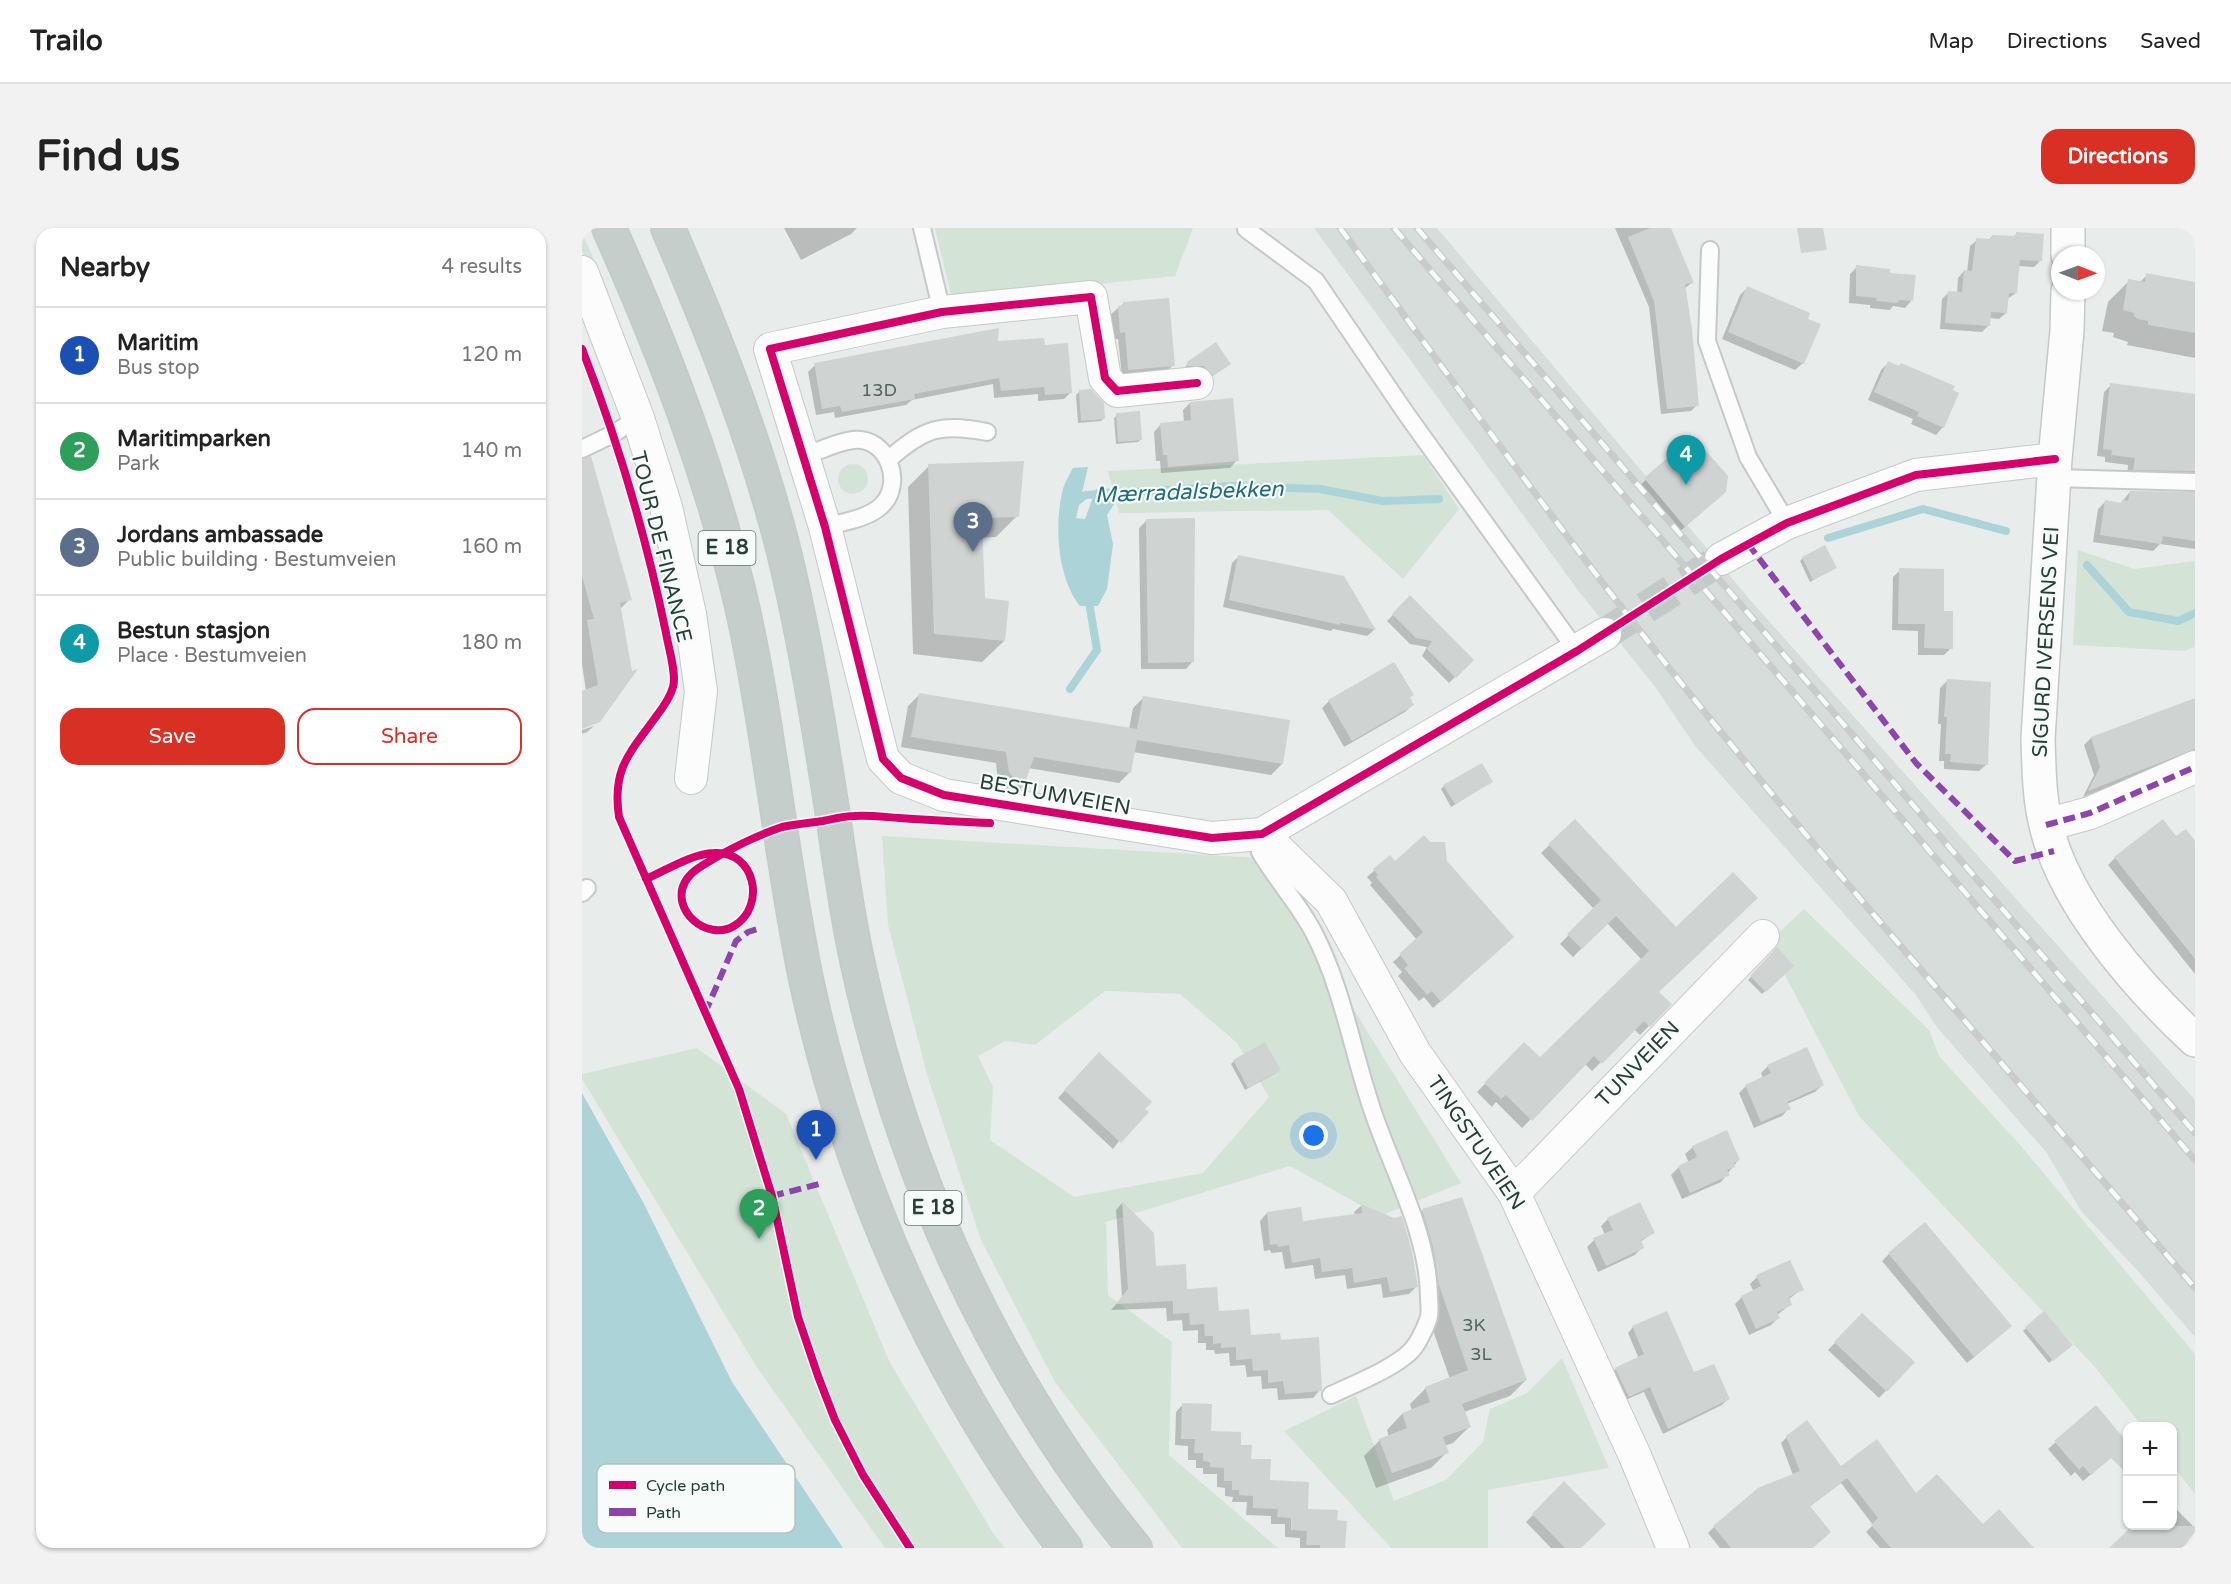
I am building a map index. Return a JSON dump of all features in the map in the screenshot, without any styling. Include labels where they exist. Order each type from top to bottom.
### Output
[{"type":"highway","name":"E 18","points":[[609,228],[680,395],[727,546],[744,617],[806,978],[829,1073],[850,1142],[893,1255],[948,1368],[1010,1471],[1065,1548]]},
{"type":"highway","name":"E 18","points":[[668,228],[736,394],[785,556],[811,684],[858,967],[884,1071],[901,1124],[950,1247],[994,1339],[1084,1483],[1135,1548]]},
{"type":"street","points":[[2068,228],[2068,246]]},
{"type":"street","points":[[582,272],[638,418],[666,507],[690,614],[701,691],[691,778]]},
{"type":"street","points":[[942,312],[1091,297],[1105,378],[1117,391],[1197,383]]},
{"type":"street","points":[[1721,559],[1787,523],[1916,475],[2055,468],[2068,300]]},
{"type":"street","name":"BESTUMVEIEN","points":[[942,312],[770,349],[825,528],[883,759],[901,778],[944,795],[1149,830],[1212,838],[1262,834],[1605,634]]},
{"type":"street","name":"SIGURD IVERSENS VEI","points":[[2055,468],[2038,739],[2040,782],[2046,825],[2067,881],[2113,951],[2171,1017],[2195,1040]]},
{"type":"street","points":[[2046,825],[2090,813],[2195,767]]},
{"type":"street","name":"TINGSTUVEIEN","points":[[1262,834],[1331,901],[1415,1053],[1514,1192],[1635,1456],[1673,1548]]},
{"type":"street","name":"TUNVEIEN","points":[[1514,1192],[1763,936]]},
{"type":"lane","points":[[684,228],[686,269]]},
{"type":"lane","points":[[922,228],[942,312]]},
{"type":"lane","points":[[1246,229],[1316,281],[1407,415],[1577,651]]},
{"type":"lane","points":[[1710,250],[1707,341],[1748,457],[1787,523]]},
{"type":"lane","points":[[582,449],[613,434],[638,418]]},
{"type":"lane","points":[[888,460],[928,431],[943,428],[967,428],[987,432]]},
{"type":"lane","points":[[804,456],[853,440],[873,445],[882,451],[893,471],[890,495],[883,505],[873,512],[825,528]]},
{"type":"lane","points":[[2055,468],[2195,482]]},
{"type":"lane","points":[[1262,834],[1260,852],[1295,901],[1314,933],[1343,1003],[1373,1112],[1397,1171],[1417,1232],[1428,1280],[1429,1318],[1412,1351],[1386,1368],[1331,1395]]},
{"type":"shaded area","points":[[1314,228],[1437,228],[1752,602],[2195,1100],[2195,1337],[2138,1271],[2081,1211],[2047,1153],[1936,1026],[1916,995],[1696,747],[1656,688],[1577,589]]},
{"type":"green space","points":[[935,228],[1193,228],[1175,276],[952,299]]},
{"type":"green space","points":[[582,233],[609,293],[606,303],[582,251]]},
{"type":"green space","points":[[1423,455],[1459,509],[1403,579],[1328,510],[1119,513],[1108,471]]},
{"type":"green space","points":[[853,464],[864,468],[868,479],[864,490],[853,494],[842,490],[838,479],[842,468]]},
{"type":"green space","points":[[2078,550],[2134,569],[2195,561],[2195,647],[2184,651],[2073,645]]},
{"type":"green space","points":[[882,836],[1260,858],[1461,1183],[1380,1216],[1290,1166],[1106,1222],[1108,1295],[1172,1342],[1169,1455],[1278,1548],[1182,1548],[1055,1382],[981,1240],[927,1074],[888,925]],"holes":[[[1105,991],[1180,994],[1237,1043],[1269,1097],[1203,1173],[1074,1197],[990,1140],[993,1087],[978,1056],[1005,1041],[1035,1045]]]},
{"type":"green space","points":[[1804,909],[1929,1030],[1939,1056],[2021,1146],[2195,1354],[2195,1494],[2177,1471],[2177,1422],[2139,1422],[2095,1367],[1859,1116],[1768,943]]},
{"type":"green space","points":[[697,1048],[786,1114],[890,1363],[995,1536],[1005,1548],[885,1548],[756,1366],[582,1079],[582,1074]]},
{"type":"green space","points":[[1562,1358],[1609,1468],[1488,1490],[1488,1548],[1391,1548],[1284,1431],[1356,1396],[1394,1501],[1446,1480],[1483,1442],[1490,1409],[1527,1393]]},
{"type":"water","points":[[1088,467],[1076,518],[1085,519],[1096,489],[1125,488],[1107,515],[1113,544],[1107,589],[1098,606],[1080,606],[1072,594],[1062,565],[1058,534],[1060,503],[1064,486],[1073,468]]},
{"type":"water","points":[[582,1093],[643,1202],[732,1382],[787,1464],[597,1464],[597,1533],[795,1533],[795,1476],[843,1548],[582,1548]]},
{"type":"building","points":[[1650,228],[1671,228],[1694,283],[1685,284],[1692,329],[1699,406],[1667,409],[1654,301],[1628,237]]},
{"type":"building","points":[[1797,228],[1823,228],[1827,250],[1801,253]]},
{"type":"building","points":[[2016,232],[2044,234],[2042,261],[2020,260],[2017,293],[2009,293],[2007,313],[1991,312],[1990,326],[1945,323],[1948,291],[1962,292],[1964,270],[1972,271],[1976,238],[1991,239],[1992,235],[2016,236]]},
{"type":"building","points":[[1856,265],[1890,269],[1890,273],[1916,275],[1913,301],[1899,300],[1898,303],[1856,296]]},
{"type":"building","points":[[2146,273],[2195,282],[2195,333],[2148,325],[2148,321],[2138,319],[2134,313],[2123,310],[2128,279],[2145,282]]},
{"type":"building","points":[[1747,286],[1810,313],[1808,319],[1821,324],[1804,364],[1728,332]]},
{"type":"building","points":[[1169,298],[1175,366],[1128,370],[1125,332],[1120,333],[1118,306],[1123,305],[1123,302]]},
{"type":"building","points":[[999,328],[998,341],[1044,338],[1045,345],[1068,343],[1072,393],[1045,395],[1044,387],[1001,391],[999,378],[914,394],[915,399],[842,412],[840,406],[822,409],[814,363]]},
{"type":"building","points":[[1216,342],[1231,364],[1213,376],[1204,366],[1187,366],[1187,362]]},
{"type":"building","points":[[1888,361],[1899,366],[1901,363],[1955,386],[1953,390],[1959,393],[1944,428],[1917,416],[1919,412],[1874,392]]},
{"type":"building","points":[[2110,383],[2195,394],[2195,471],[2133,470],[2135,458],[2111,455],[2112,450],[2103,449]]},
{"type":"building","points":[[1091,389],[1104,403],[1105,419],[1081,421],[1079,390]]},
{"type":"building","points":[[1233,398],[1239,461],[1168,467],[1167,455],[1163,455],[1160,423],[1191,420],[1190,402]]},
{"type":"building","points":[[1140,411],[1142,440],[1118,442],[1116,413]]},
{"type":"building","points":[[1693,436],[1728,476],[1726,492],[1685,527],[1644,478]]},
{"type":"building","points":[[591,456],[632,600],[620,603],[632,671],[638,669],[600,722],[582,729],[582,691],[598,685],[587,620],[594,619],[582,576],[582,459]]},
{"type":"building","points":[[1024,461],[1019,517],[982,518],[985,598],[1009,601],[1005,641],[934,634],[928,464]]},
{"type":"building","points":[[2130,491],[2195,492],[2195,541],[2163,536],[2161,544],[2100,535],[2105,500],[2121,503],[2122,500],[2128,501]]},
{"type":"building","points":[[1195,518],[1194,662],[1148,663],[1146,519]]},
{"type":"building","points":[[1825,545],[1837,568],[1813,580],[1802,557]]},
{"type":"building","points":[[1238,555],[1344,576],[1376,630],[1340,623],[1340,625],[1229,600]]},
{"type":"building","points":[[1899,568],[1944,569],[1944,611],[1953,611],[1953,649],[1924,648],[1925,624],[1898,624]]},
{"type":"building","points":[[1410,595],[1474,660],[1456,678],[1427,649],[1432,641],[1416,638],[1392,614]]},
{"type":"building","points":[[1394,662],[1414,695],[1410,697],[1414,705],[1352,741],[1328,700]]},
{"type":"building","points":[[1947,679],[1991,682],[1988,765],[1950,762],[1951,754],[1945,754],[1947,717],[1944,717]]},
{"type":"building","points":[[919,693],[1137,729],[1143,696],[1290,720],[1283,764],[1137,740],[1131,773],[1034,757],[1023,789],[1009,772],[1006,752],[911,737]]},
{"type":"building","points":[[2195,698],[2195,749],[2088,791],[2100,767],[2091,737]]},
{"type":"building","points":[[1482,763],[1493,782],[1455,804],[1443,785]]},
{"type":"building","points":[[1575,819],[1676,927],[1733,872],[1758,898],[1659,992],[1672,1004],[1650,1027],[1644,1021],[1602,1064],[1594,1056],[1532,1121],[1506,1095],[1501,1099],[1484,1083],[1524,1042],[1540,1057],[1649,951],[1616,916],[1582,949],[1567,934],[1601,900],[1548,844]]},
{"type":"building","points":[[2163,819],[2176,836],[2186,829],[2195,841],[2195,959],[2114,857]]},
{"type":"building","points":[[1424,835],[1430,842],[1445,842],[1447,861],[1514,937],[1441,1002],[1432,991],[1427,995],[1404,968],[1408,965],[1399,954],[1423,932],[1376,877],[1378,875],[1373,869],[1390,855],[1395,861]]},
{"type":"building","points":[[1777,947],[1794,966],[1766,992],[1750,976]]},
{"type":"building","points":[[1265,1042],[1281,1070],[1248,1088],[1233,1060]]},
{"type":"building","points":[[1807,1047],[1824,1085],[1787,1102],[1791,1109],[1761,1122],[1745,1085],[1771,1073],[1767,1065]]},
{"type":"building","points":[[1099,1052],[1152,1102],[1145,1109],[1149,1112],[1121,1143],[1064,1090]]},
{"type":"building","points":[[1727,1130],[1740,1160],[1734,1163],[1735,1167],[1727,1170],[1730,1175],[1690,1193],[1678,1166],[1697,1157],[1692,1146]]},
{"type":"building","points":[[1462,1197],[1527,1380],[1462,1404],[1471,1427],[1443,1437],[1449,1453],[1392,1473],[1379,1439],[1407,1428],[1402,1413],[1430,1402],[1425,1387],[1468,1370],[1439,1285],[1433,1247],[1422,1209]]},
{"type":"building","points":[[1122,1201],[1154,1233],[1156,1266],[1186,1264],[1187,1289],[1217,1287],[1219,1311],[1249,1309],[1251,1335],[1280,1333],[1281,1340],[1319,1337],[1322,1391],[1285,1394],[1283,1381],[1268,1383],[1268,1370],[1253,1371],[1252,1359],[1236,1360],[1236,1347],[1221,1348],[1221,1343],[1213,1344],[1213,1336],[1205,1336],[1204,1324],[1190,1325],[1189,1313],[1173,1314],[1173,1301],[1116,1304],[1128,1289]]},
{"type":"building","points":[[1640,1202],[1655,1233],[1641,1240],[1644,1248],[1606,1266],[1593,1238],[1613,1230],[1607,1218]]},
{"type":"building","points":[[1361,1204],[1394,1218],[1402,1216],[1412,1251],[1418,1287],[1390,1292],[1387,1277],[1354,1283],[1352,1268],[1322,1272],[1320,1258],[1292,1263],[1289,1245],[1278,1247],[1277,1244],[1270,1245],[1267,1212],[1301,1207],[1303,1221],[1362,1213]]},
{"type":"building","points":[[1925,1222],[2012,1326],[1974,1357],[1888,1253]]},
{"type":"building","points":[[1790,1260],[1804,1290],[1789,1297],[1792,1305],[1777,1312],[1780,1318],[1756,1329],[1741,1296],[1761,1286],[1756,1275]]},
{"type":"building","points":[[1667,1311],[1694,1372],[1714,1364],[1730,1399],[1668,1429],[1650,1387],[1629,1397],[1615,1368],[1644,1354],[1632,1326]]},
{"type":"building","points":[[2044,1311],[2073,1345],[2053,1361],[2025,1327]]},
{"type":"building","points":[[1862,1313],[1915,1362],[1887,1392],[1834,1342]]},
{"type":"building","points":[[1182,1403],[1212,1404],[1211,1431],[1241,1432],[1241,1445],[1252,1445],[1251,1459],[1271,1459],[1270,1480],[1309,1482],[1308,1509],[1338,1510],[1337,1520],[1347,1521],[1345,1548],[1320,1548],[1320,1545],[1306,1545],[1307,1531],[1291,1530],[1291,1518],[1277,1517],[1278,1509],[1253,1508],[1253,1496],[1239,1495],[1239,1490],[1232,1490],[1232,1481],[1224,1481],[1224,1468],[1210,1467],[1210,1462],[1203,1461],[1203,1453],[1194,1453],[1195,1439],[1181,1439]]},
{"type":"building","points":[[2096,1405],[2123,1437],[2123,1470],[2111,1458],[2091,1475],[2083,1466],[2079,1470],[2054,1441]]},
{"type":"building","points":[[1807,1420],[1841,1466],[1877,1439],[1916,1493],[1937,1474],[1983,1524],[1999,1509],[2034,1548],[1891,1548],[1871,1525],[1878,1518],[1847,1478],[1810,1506],[1831,1532],[1813,1548],[1731,1548],[1713,1526],[1758,1488],[1800,1471],[1786,1436]]},
{"type":"building","points":[[1564,1481],[1606,1524],[1581,1548],[1565,1548],[1532,1514]]},
{"type":"building","points":[[2177,1526],[2195,1526],[2195,1532],[2182,1548],[2109,1548],[2128,1530],[2177,1530]]},
{"type":"waterway","name":"Mærradalsbekken","points":[[1073,505],[1085,495],[1233,486],[1320,489],[1383,501],[1439,499]]},
{"type":"waterway","name":"Mærradalsbekken","points":[[1828,538],[1923,509],[2006,531]]},
{"type":"waterway","name":"Mærradalsbekken","points":[[2087,565],[2129,612],[2178,621],[2195,613]]},
{"type":"waterway","name":"Mærradalsbekken","points":[[1070,689],[1097,650],[1086,596]]},
{"type":"tunnel","points":[[1605,634],[1721,559]]},
{"type":"railway","points":[[1340,228],[1558,524],[1694,699],[1880,922],[2195,1288]]},
{"type":"railway","points":[[1394,228],[2195,1160]]},
{"type":"railway","points":[[1417,228],[2195,1133]]},
{"type":"marked path","points":[[1748,544],[1916,763],[2015,861],[2054,851]]},
{"type":"marked path","points":[[2046,825],[2090,813],[2195,767]]},
{"type":"marked path","points":[[705,1013],[736,941],[748,932],[761,928]]},
{"type":"marked path","points":[[772,1196],[819,1184]]},
{"type":"cycle path","points":[[1197,383],[1117,391],[1105,378],[1091,297],[942,312],[770,349],[825,527],[883,759],[901,778],[944,795],[1212,838],[1262,834],[1577,651],[1721,559],[1787,523],[1916,475],[2055,459]]},
{"type":"cycle path","name":"TOUR DE FINANCE","points":[[582,349],[608,419],[640,525],[674,675],[673,687],[668,699],[630,752],[620,774],[617,800],[619,817],[739,1089],[772,1196],[798,1317],[835,1420],[863,1475],[910,1548]]},
{"type":"cycle path","points":[[646,879],[688,859],[705,854],[714,853],[728,854],[739,860],[752,881],[751,906],[734,926],[724,930],[713,930],[703,926],[687,912],[682,893],[685,882],[692,873],[705,864],[720,855],[728,851],[735,847],[766,833],[782,827],[850,816],[990,823]]},
{"type":"place","name":"Bestun stasjon","points":[[1686,485]]},
{"type":"place","name":"Jordans ambassade","points":[[973,552]]},
{"type":"place","name":"Maritim","points":[[816,1160]]},
{"type":"place","name":"Maritimparken","points":[[759,1239]]}]
